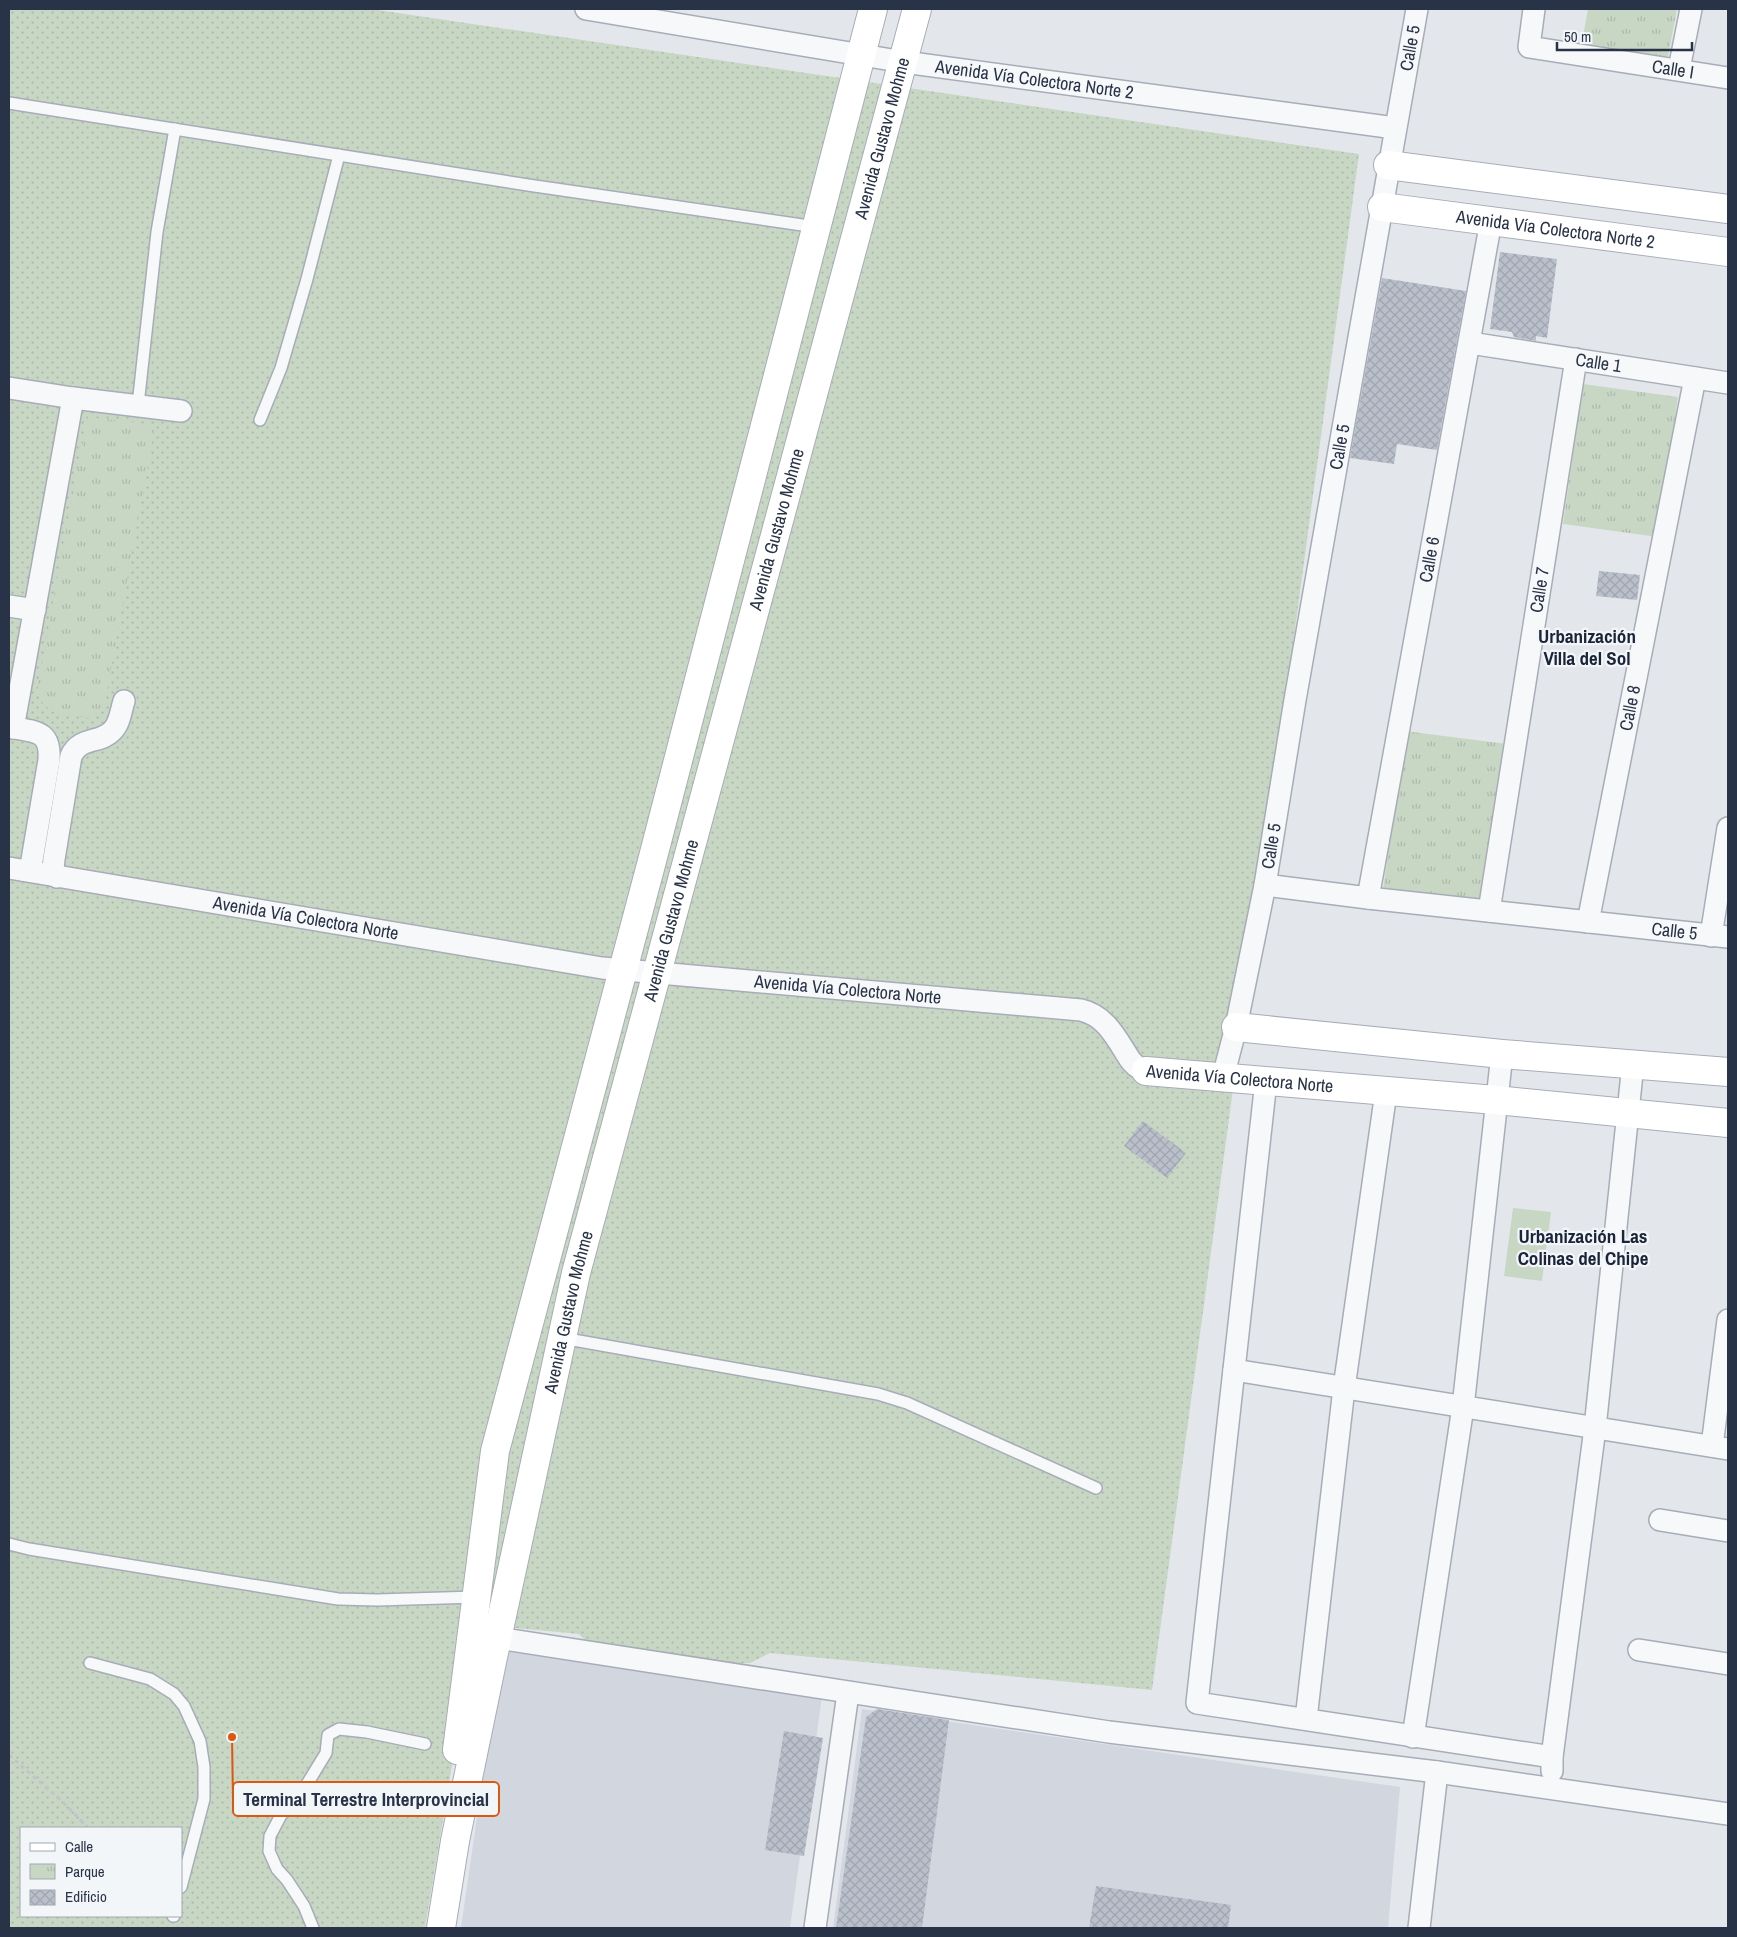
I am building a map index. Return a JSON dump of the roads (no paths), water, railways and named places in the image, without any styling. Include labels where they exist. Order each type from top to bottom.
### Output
[{"type":"street","name":"Avenida Vía Colectora Norte 2","points":[[586,9],[904,62],[1395,128]]},
{"type":"street","name":"Avenida Gustavo Mohme","points":[[455,1841],[456,1758],[495,1450],[613,969],[816,227],[873,9]]},
{"type":"street","name":"Avenida Gustavo Mohme","points":[[441,1928],[455,1841],[576,1273],[917,9]]},
{"type":"street","name":"Calle 5","points":[[1223,1077],[1236,1027],[1265,885],[1295,700],[1417,9]]},
{"type":"street","name":"Calle I","points":[[1534,9],[1529,47],[1728,78]]},
{"type":"street","points":[[1679,69],[1690,9]]},
{"type":"street","points":[[1388,165],[1728,209]]},
{"type":"street","name":"Avenida Vía Colectora Norte 2","points":[[1382,207],[1728,252]]},
{"type":"street","name":"Calle 6","points":[[1368,898],[1491,221]]},
{"type":"street","name":"Calle 1","points":[[1470,343],[1728,383]]},
{"type":"street","name":"Calle 7","points":[[1489,911],[1576,359]]},
{"type":"street","name":"Calle 8","points":[[1588,922],[1695,378]]},
{"type":"street","points":[[9,388],[181,411]]},
{"type":"street","points":[[16,869],[28,870],[31,866],[50,747],[48,740],[41,734],[11,728],[35,610],[73,398]]},
{"type":"street","points":[[9,606],[35,610]]},
{"type":"street","points":[[57,877],[53,870],[54,859],[71,756],[75,748],[84,742],[107,735],[113,731],[118,725],[124,701]]},
{"type":"street","points":[[1720,936],[1728,828]]},
{"type":"street","name":"Avenida Vía Colectora Norte","points":[[16,869],[613,969],[1081,1010],[1090,1012],[1106,1023],[1131,1061],[1146,1071],[1496,1100],[1728,1123]]},
{"type":"street","name":"Calle 5","points":[[1265,885],[1720,936]]},
{"type":"street","points":[[1236,1027],[1502,1054],[1728,1072]]},
{"type":"street","points":[[1413,1737],[1463,1407],[1502,1054]]},
{"type":"street","points":[[1552,1788],[1552,1757],[1595,1428],[1633,1064]]},
{"type":"street","points":[[1266,1081],[1197,1703],[1552,1757]]},
{"type":"street","points":[[1306,1719],[1344,1388],[1386,1092]]},
{"type":"street","points":[[1234,1370],[1720,1447],[1728,1320]]},
{"type":"street","points":[[1660,1520],[1728,1531]]},
{"type":"street","points":[[497,1638],[1109,1732],[1437,1772],[1728,1814]]},
{"type":"street","points":[[1639,1650],[1728,1664]]},
{"type":"street","points":[[815,1928],[848,1693]]},
{"type":"street","points":[[1419,1928],[1437,1772]]},
{"type":"lane","points":[[9,103],[816,227]]},
{"type":"lane","points":[[138,405],[157,232],[175,129]]},
{"type":"lane","points":[[260,420],[284,359],[339,154]]},
{"type":"lane","points":[[562,1338],[878,1394],[915,1407],[1096,1488]]},
{"type":"lane","points":[[9,1544],[29,1549],[338,1599],[377,1600],[476,1597]]},
{"type":"lane","points":[[90,1663],[150,1679],[174,1694],[184,1706],[200,1741],[204,1767],[204,1799],[182,1883]]},
{"type":"lane","points":[[313,1928],[304,1906],[287,1880],[277,1869],[269,1851],[270,1836],[281,1815],[301,1794],[326,1753],[328,1735],[339,1729],[367,1732],[425,1744]]},
{"type":"place","name":"Terminal Terrestre Interprovincial","points":[[232,1737]]},
{"type":"district","name":"Urbanización Villa del Sol","points":[[1587,647]]},
{"type":"district","name":"Urbanización Las Colinas del Chipe","points":[[1583,1247]]}]
